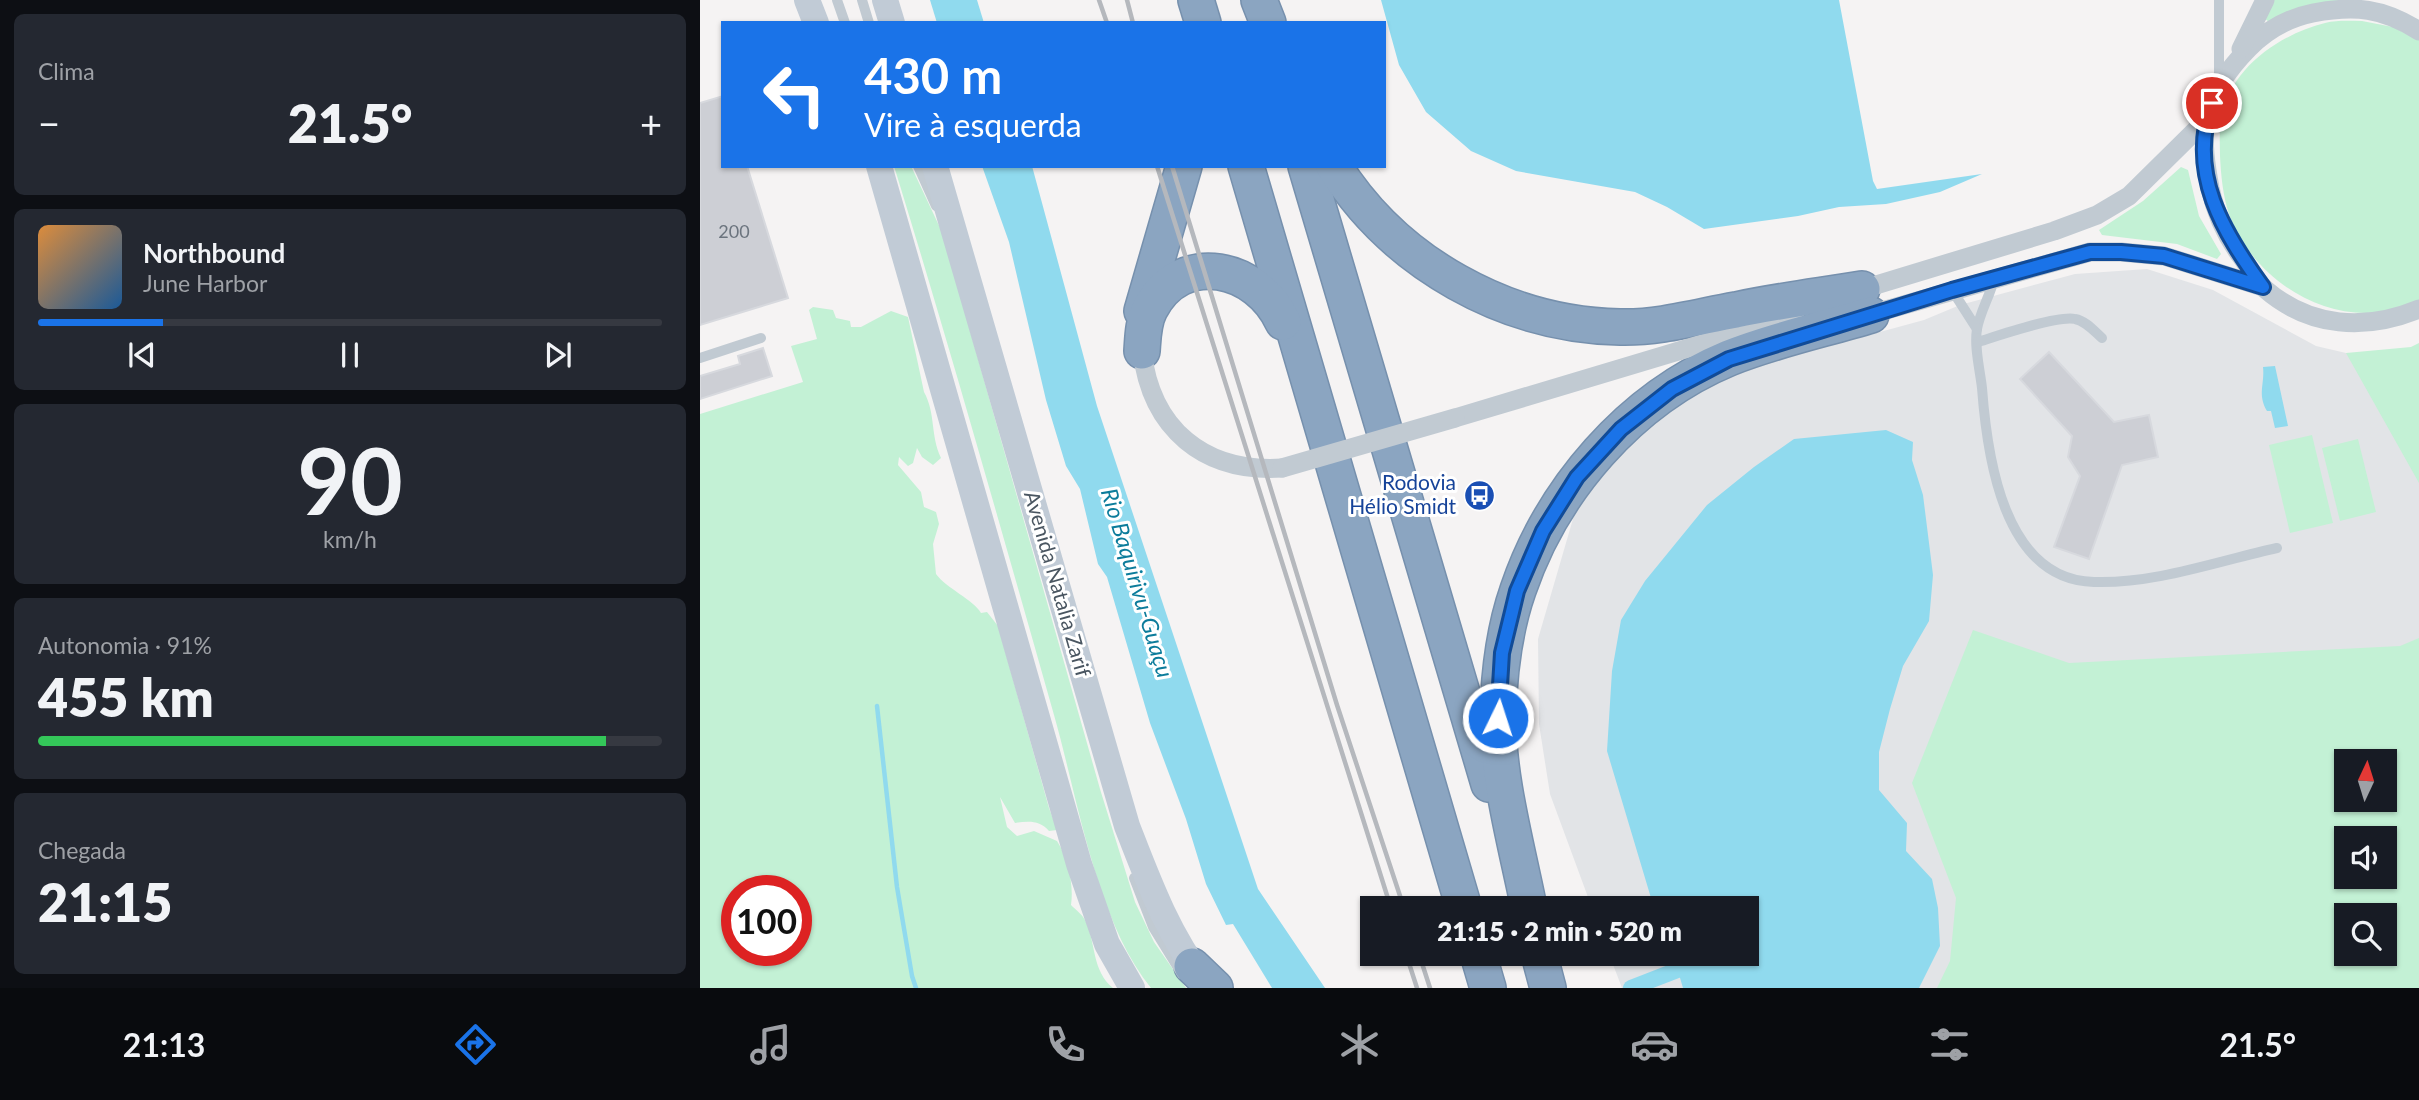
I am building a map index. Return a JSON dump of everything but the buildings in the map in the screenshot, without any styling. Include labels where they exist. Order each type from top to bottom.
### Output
[{"type":"highway","points":[[1194,0],[1195,21]]},
{"type":"highway","points":[[1194,0],[1202,21]]},
{"type":"highway","points":[[1258,0],[1265,21]]},
{"type":"highway","points":[[1142,351],[1140,321],[1143,306],[1183,168]]},
{"type":"highway","points":[[1247,168],[1461,896]]},
{"type":"highway","points":[[1307,168],[1523,896]]},
{"type":"highway","points":[[1335,168],[1364,207],[1405,248],[1453,281],[1506,306],[1562,321],[1620,327],[1678,323],[1734,310],[1866,302]]},
{"type":"highway","points":[[1142,351],[1145,320],[1162,292],[1190,275],[1225,272],[1249,281],[1277,307],[1310,379]]},
{"type":"highway","points":[[1525,896],[1505,782],[1498,718],[1502,653],[1517,591],[1543,531],[1577,477],[1621,429],[1672,389],[1729,359],[1866,302]]},
{"type":"highway","points":[[1482,966],[1488,988]]},
{"type":"highway","points":[[1542,966],[1548,988]]},
{"type":"main road","points":[[807,0],[815,21]]},
{"type":"main road","points":[[827,0],[833,21]]},
{"type":"main road","points":[[885,0],[891,21]]},
{"type":"main road","points":[[880,168],[1079,864],[1107,944],[1132,988]]},
{"type":"main road","name":"Avenida Natalia Zarif","points":[[936,168],[1127,826],[1156,899],[1195,977]]},
{"type":"street","points":[[2265,0],[2234,63],[2218,86],[2206,120],[2205,163],[2215,210],[2231,243],[2263,287],[2283,303],[2339,323],[2369,324],[2419,309]]},
{"type":"street","points":[[2234,63],[2270,31],[2306,14],[2384,7],[2419,31]]},
{"type":"street","points":[[1722,338],[1866,302],[2097,215],[2138,188],[2206,120]]},
{"type":"street","points":[[1142,351],[1144,372],[1154,401],[1171,426],[1186,441],[1203,453],[1241,467],[1282,468],[1722,338],[1866,302],[1952,290],[2090,252],[2164,256],[2263,287]]},
{"type":"lane","points":[[837,0],[844,21]]},
{"type":"lane","points":[[862,0],[868,21]]},
{"type":"lane","points":[[2218,86],[2219,0]]},
{"type":"lane","points":[[891,168],[904,211]]},
{"type":"lane","points":[[919,168],[945,223],[1096,757],[1138,891],[1153,927],[1195,977]]},
{"type":"lane","points":[[1994,278],[1990,298],[1977,329],[1990,465],[2004,508],[2016,530],[2037,558],[2066,577],[2092,583],[2149,578],[2277,548]]},
{"type":"lane","points":[[1952,290],[1977,329]]},
{"type":"lane","points":[[1978,342],[2074,318],[2086,323],[2102,338]]},
{"type":"lane","points":[[700,358],[761,338]]},
{"type":"lane","points":[[954,387],[1041,689]]},
{"type":"lane","points":[[1091,861],[1112,929],[1145,988]]},
{"type":"shaded area","points":[[2147,269],[2213,290],[2316,346],[2346,353],[2419,353],[2419,988],[1622,988],[1614,966],[1759,966],[1759,896],[1588,896],[1550,794],[1539,724],[1538,639],[1582,488],[1646,424],[1718,376],[1924,320],[1960,305],[2075,274]]},
{"type":"green space","points":[[2274,0],[2346,0],[2269,22],[2264,18]]},
{"type":"green space","points":[[2334,21],[2362,21],[2393,27],[2419,40],[2419,300],[2391,310],[2362,313],[2334,309],[2307,299],[2282,284],[2260,264],[2242,241],[2229,214],[2222,178],[2220,138],[2221,119],[2234,84],[2259,56],[2274,45],[2308,28]]},
{"type":"green space","points":[[2181,167],[2188,170],[2199,216],[2221,254],[2217,259],[2177,244],[2102,235],[2099,230],[2143,201]]},
{"type":"green space","points":[[895,168],[912,168],[942,232],[1100,789],[1135,902],[1154,942],[1186,988],[1151,988],[1132,960],[1102,894],[1054,715]]},
{"type":"green space","points":[[813,307],[833,310],[836,318],[850,321],[851,327],[861,327],[891,311],[908,317],[941,458],[933,465],[922,457],[917,448],[913,463],[908,466],[899,457],[898,465],[921,492],[924,507],[936,512],[939,524],[933,544],[936,574],[981,613],[987,612],[998,626],[1057,830],[1049,831],[1034,822],[1015,823],[1000,797],[1007,827],[1017,836],[1034,831],[1057,841],[1069,872],[1071,905],[1086,922],[1101,974],[1113,988],[700,988],[700,414],[803,382],[791,346],[817,339],[809,310]]},
{"type":"green space","points":[[2419,343],[2419,483],[2346,353],[2411,347]]},
{"type":"green space","points":[[2312,435],[2333,523],[2290,533],[2269,445]]},
{"type":"green space","points":[[2358,439],[2376,512],[2340,521],[2322,448]]},
{"type":"green space","points":[[1973,630],[2069,663],[2400,646],[2419,638],[2419,988],[1937,988],[1950,961],[1956,898],[1912,783]]},
{"type":"water","points":[[930,0],[977,0],[983,21],[936,21]]},
{"type":"water","points":[[1381,0],[1839,0],[1873,181],[1877,189],[1982,174],[1940,192],[1886,204],[1839,207],[1798,216],[1704,229],[1635,192],[1516,171],[1471,151],[1426,112],[1399,65]]},
{"type":"water","name":"Rio Baquirivu-Guaçu","points":[[983,168],[1033,168],[1097,406],[1258,889],[1325,988],[1272,988],[1233,924],[1226,925],[1206,884],[1186,819],[1150,723],[1107,577],[1098,564],[1080,489],[1066,466],[1046,400],[1009,242]]},
{"type":"water","points":[[2275,366],[2288,426],[2275,428],[2271,411],[2267,411],[2262,394],[2263,367]]},
{"type":"water","points":[[1886,430],[1913,442],[1912,460],[1923,495],[1933,575],[1929,621],[1903,666],[1890,709],[1879,752],[1879,790],[1907,823],[1906,851],[1932,879],[1938,908],[1940,946],[1919,988],[1683,988],[1677,966],[1759,966],[1759,896],[1650,896],[1607,751],[1612,671],[1621,620],[1645,581],[1707,505],[1794,439]]},
{"type":"waterway","points":[[877,706],[897,887],[916,988]]},
{"type":"waterway","points":[[1631,988],[1680,969]]},
{"type":"railway","points":[[1099,0],[1106,21]]},
{"type":"railway","points":[[1127,0],[1132,21]]},
{"type":"railway","points":[[1158,168],[1387,896]]},
{"type":"railway","points":[[1173,168],[1337,705],[1400,896]]},
{"type":"railway","points":[[1410,966],[1417,988]]},
{"type":"railway","points":[[1423,966],[1430,988]]},
{"type":"place","name":"Rodovia Hélio Smidt","points":[[1479,495]]},
{"type":"route","points":[[1498,718],[1502,653],[1517,591],[1543,531],[1577,477],[1621,429],[1672,389],[1729,359],[1952,290],[2090,252],[2164,256],[2263,287],[2231,243],[2215,210],[2205,163],[2206,120],[2212,103]]}]
